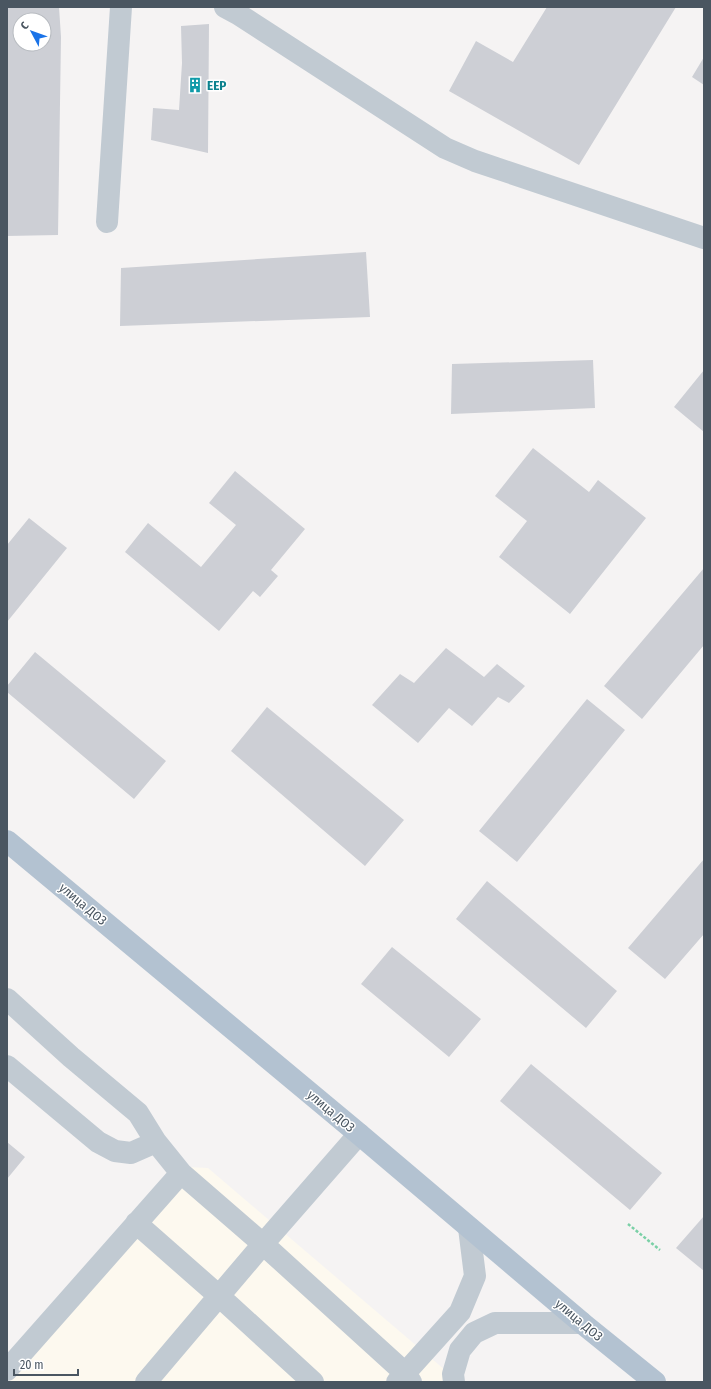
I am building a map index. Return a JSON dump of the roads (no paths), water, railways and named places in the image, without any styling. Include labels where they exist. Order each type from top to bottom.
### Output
[{"type":"main road","name":"улица ДОЗ","points":[[7,841],[359,1134],[582,1323],[655,1382]]},
{"type":"lane","points":[[107,222],[121,7]]},
{"type":"lane","points":[[225,7],[445,148],[476,162],[704,238]]},
{"type":"lane","points":[[7,999],[71,1057],[138,1113],[156,1142],[181,1173],[263,1244],[404,1379],[460,1312],[475,1276],[469,1228]]},
{"type":"lane","points":[[7,1066],[98,1142],[115,1151],[131,1153],[156,1142]]},
{"type":"lane","points":[[146,1382],[359,1134]]},
{"type":"lane","points":[[7,1370],[181,1173]]},
{"type":"lane","points":[[136,1223],[313,1382]]},
{"type":"lane","points":[[454,1382],[453,1374],[460,1350],[474,1333],[495,1323],[582,1323]]},
{"type":"place","name":"EEP","points":[[195,85]]}]
